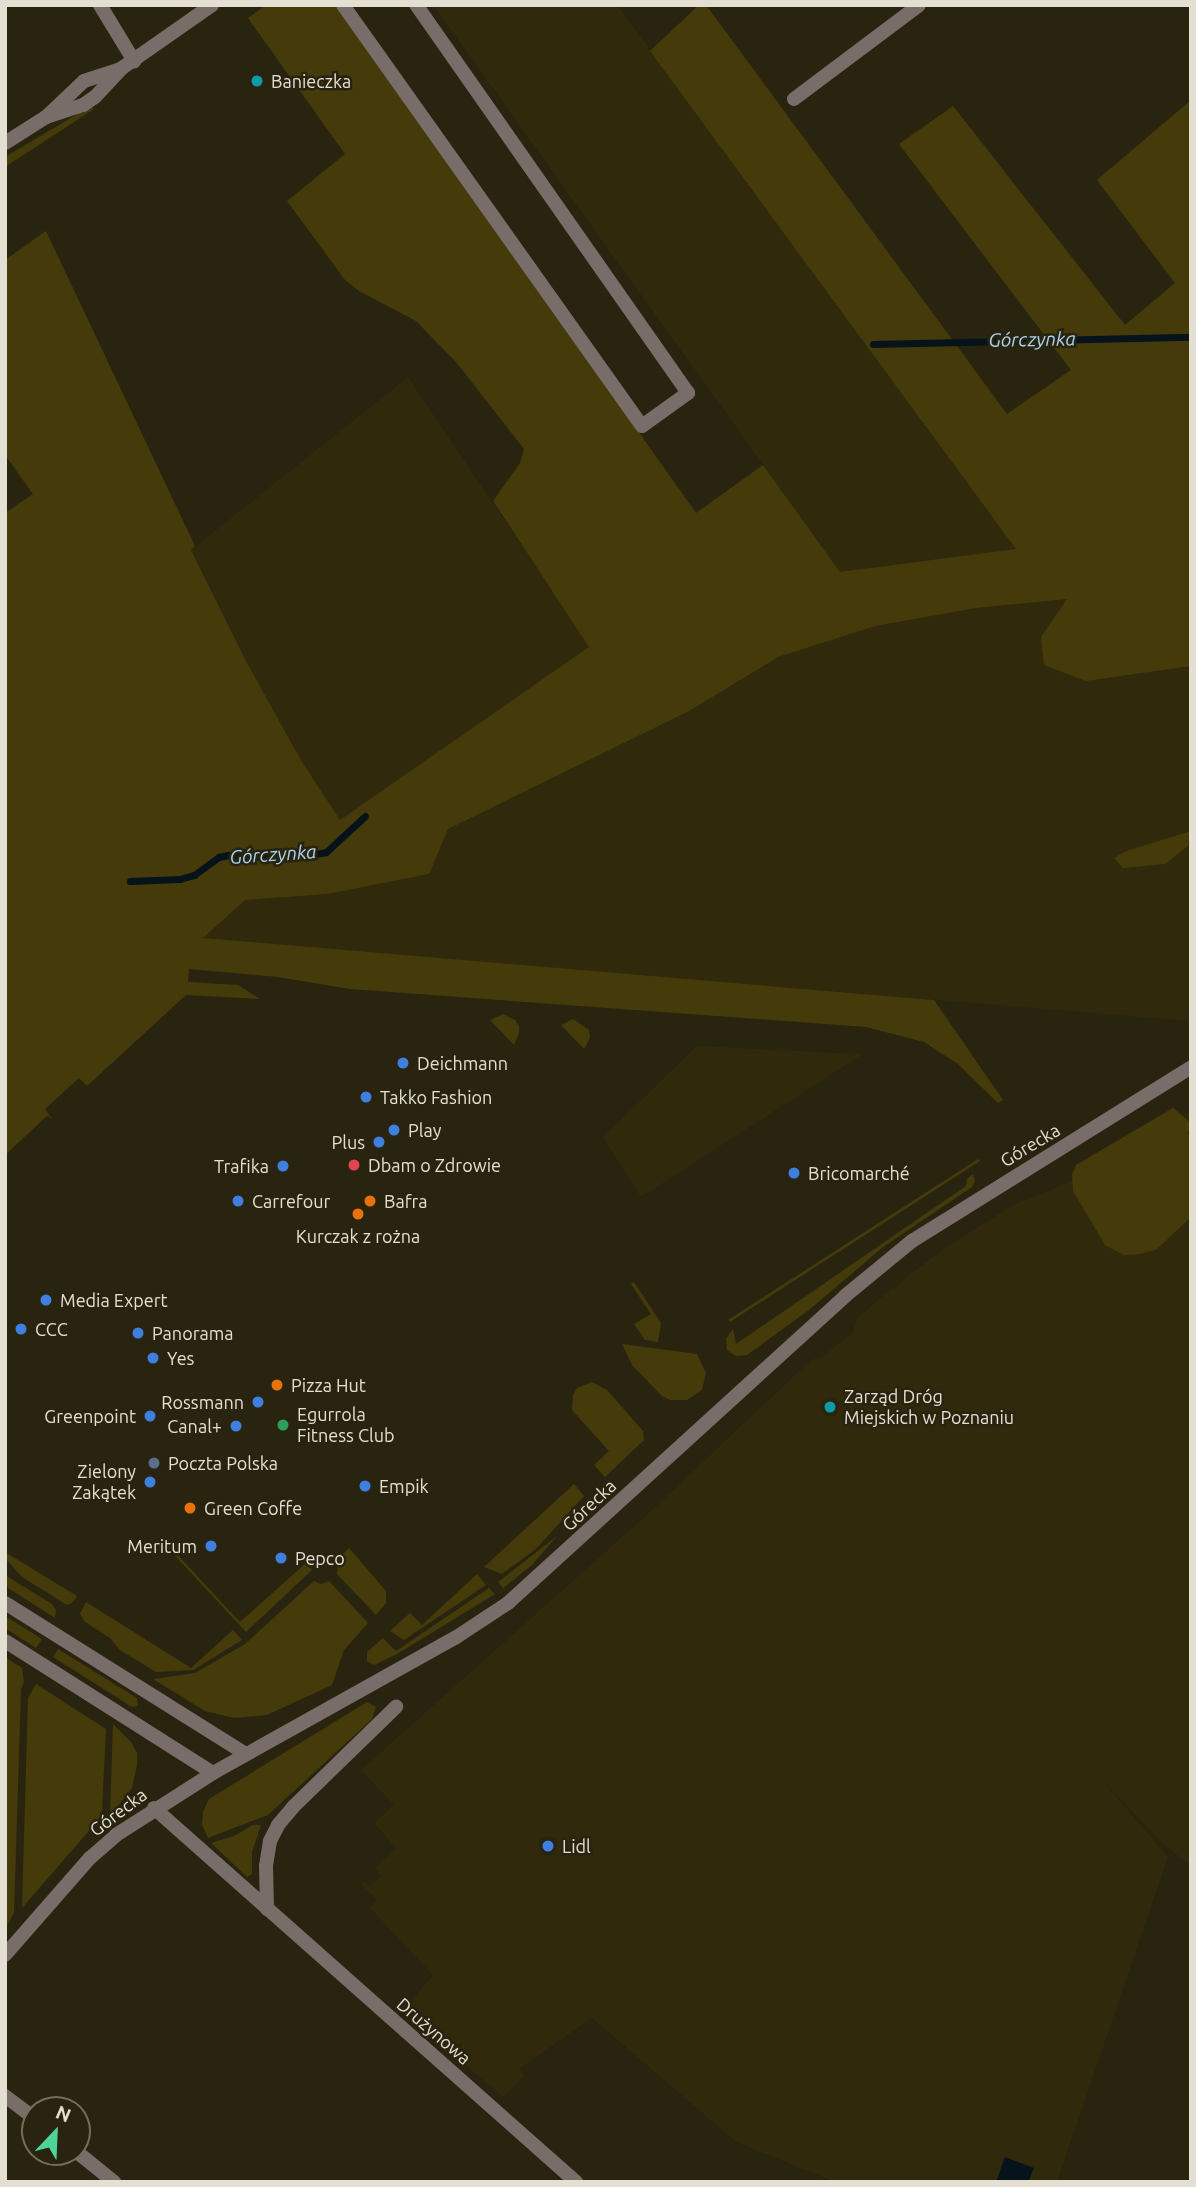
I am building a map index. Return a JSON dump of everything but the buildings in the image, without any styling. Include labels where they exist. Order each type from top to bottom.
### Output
[{"type":"street","points":[[100,5],[128,65]]},
{"type":"street","points":[[5,143],[46,117],[84,81],[128,65],[212,5]]},
{"type":"street","points":[[343,5],[642,426],[688,393],[416,5]]},
{"type":"street","points":[[794,99],[919,5]]},
{"type":"street","name":"Górecka","points":[[5,1955],[90,1858],[116,1835],[154,1808],[213,1773],[455,1638],[508,1603],[886,1261],[939,1222],[1191,1067]]},
{"type":"street","points":[[5,1603],[246,1754]]},
{"type":"street","points":[[5,1641],[213,1773]]},
{"type":"street","points":[[267,1909],[265,1866],[270,1841],[278,1825],[293,1807],[396,1707]]},
{"type":"street","name":"Drużynowa","points":[[154,1808],[576,2182]]},
{"type":"street","points":[[5,2096],[21,2108]]},
{"type":"street","points":[[91,2164],[114,2182]]},
{"type":"shaded area","points":[[266,5],[337,5],[696,513],[763,465],[840,572],[1016,549],[650,51],[699,5],[706,5],[1007,414],[1071,370],[899,144],[953,106],[1125,325],[1175,283],[1097,180],[1191,100],[1191,666],[1086,681],[1044,665],[1041,637],[1067,599],[976,608],[875,626],[778,657],[691,710],[448,829],[429,874],[327,894],[245,900],[203,938],[934,1000],[1003,1100],[998,1103],[958,1064],[924,1042],[866,1027],[350,989],[278,977],[189,969],[188,982],[238,985],[260,999],[186,995],[87,1086],[79,1078],[45,1109],[52,1119],[47,1116],[5,1155],[5,513],[33,494],[5,455],[5,260],[46,231],[195,546],[191,550],[246,661],[302,762],[340,820],[589,647],[493,501],[520,463],[524,449],[456,362],[416,321],[359,291],[345,280],[287,201],[345,154],[248,18]]},
{"type":"shaded area","points":[[433,5],[617,5],[1017,549],[1191,581],[1191,1021],[192,938],[5,871],[272,863],[840,572]]},
{"type":"shaded area","points":[[91,106],[94,109],[5,167],[5,157]]},
{"type":"shaded area","points":[[408,377],[590,647],[340,821],[302,762],[246,661],[191,550]]},
{"type":"shaded area","points":[[1191,831],[1188,846],[1165,864],[1123,868],[1114,858],[1126,851]]},
{"type":"shaded area","points":[[503,1014],[515,1020],[519,1026],[514,1045],[490,1020]]},
{"type":"shaded area","points":[[573,1019],[589,1030],[590,1038],[584,1049],[561,1025]]},
{"type":"shaded area","points":[[697,1046],[863,1054],[641,1197],[603,1137]]},
{"type":"shaded area","points":[[1173,1108],[1191,1123],[1188,1134],[1191,1138],[1191,1217],[1157,1249],[1124,1255],[1105,1245],[1073,1191],[1072,1174],[1076,1165]]},
{"type":"shaded area","points":[[1191,1111],[1191,1866],[1161,1842],[1098,1775],[1168,1857],[1057,2182],[835,2182],[736,2142],[592,2018],[520,2068],[524,2076],[503,2097],[403,2011],[433,1975],[370,1908],[377,1899],[361,1885],[364,1881],[370,1886],[381,1876],[375,1868],[396,1848],[374,1823],[394,1805],[361,1770],[650,1512],[811,1360],[824,1356],[853,1332],[857,1318],[892,1288],[894,1290],[906,1277],[950,1245],[1013,1205],[1079,1178]]},
{"type":"shaded area","points":[[978,1159],[980,1161],[730,1322],[728,1320]]},
{"type":"shaded area","points":[[973,1174],[975,1181],[972,1187],[883,1247],[809,1310],[747,1355],[736,1356],[727,1350],[726,1339],[733,1329],[736,1344],[966,1186],[967,1179]]},
{"type":"shaded area","points":[[634,1282],[661,1323],[658,1342],[645,1340],[634,1324],[651,1314],[631,1284]]},
{"type":"shaded area","points":[[622,1344],[697,1354],[706,1373],[702,1390],[687,1400],[670,1400],[662,1396],[632,1365]]},
{"type":"shaded area","points":[[592,1382],[607,1390],[643,1431],[644,1440],[605,1477],[594,1465],[609,1451],[572,1410],[573,1395],[577,1388]]},
{"type":"shaded area","points":[[574,1484],[584,1496],[536,1549],[502,1574],[484,1567]]},
{"type":"shaded area","points":[[557,1536],[532,1565],[503,1588],[498,1582]]},
{"type":"shaded area","points":[[170,1547],[240,1622],[306,1563],[312,1570],[246,1632],[168,1548]]},
{"type":"shaded area","points":[[349,1548],[386,1591],[386,1603],[376,1615],[337,1574],[339,1558]]},
{"type":"shaded area","points":[[5,1552],[77,1596],[67,1605],[22,1577],[5,1558]]},
{"type":"shaded area","points":[[477,1574],[486,1585],[404,1640],[390,1631],[410,1613],[422,1625]]},
{"type":"shaded area","points":[[5,1575],[52,1604],[56,1610],[55,1618],[8,1588]]},
{"type":"shaded area","points":[[314,1581],[321,1584],[329,1581],[368,1623],[344,1650],[332,1685],[267,1715],[234,1718],[205,1711],[153,1679],[195,1673],[245,1644]]},
{"type":"shaded area","points":[[489,1588],[495,1594],[397,1654],[374,1665],[367,1661],[367,1652],[383,1638],[396,1651]]},
{"type":"shaded area","points":[[86,1602],[191,1668],[233,1630],[242,1640],[193,1670],[156,1672],[120,1650],[110,1638],[85,1622],[80,1614]]},
{"type":"shaded area","points":[[5,1616],[42,1639],[36,1648],[5,1628]]},
{"type":"shaded area","points":[[58,1649],[137,1698],[138,1706],[132,1707],[53,1657]]},
{"type":"shaded area","points":[[5,1657],[22,1668],[24,1682],[21,1689],[14,1913],[5,1929]]},
{"type":"shaded area","points":[[36,1684],[106,1729],[102,1810],[100,1818],[22,1908],[28,1698]]},
{"type":"shaded area","points":[[367,1702],[376,1707],[372,1719],[268,1815],[208,1838],[202,1825],[203,1812],[209,1799]]},
{"type":"shaded area","points":[[113,1724],[131,1742],[137,1753],[137,1765],[132,1788],[110,1816]]},
{"type":"shaded area","points":[[253,1825],[261,1825],[252,1852],[252,1874],[247,1877],[211,1843],[234,1836]]},
{"type":"shaded area","points":[[1005,2157],[1034,2168],[1028,2182],[996,2182]]},
{"type":"waterway","name":"Górczynka","points":[[873,344],[1191,337]]},
{"type":"waterway","name":"Górczynka","points":[[130,881],[180,879],[194,875],[219,857],[228,855],[289,858],[326,852],[365,816]]},
{"type":"place","name":"Banieczka","points":[[257,81]]},
{"type":"place","name":"Deichmann","points":[[403,1063]]},
{"type":"place","name":"Takko Fashion","points":[[366,1097]]},
{"type":"place","name":"Play","points":[[394,1130]]},
{"type":"place","name":"Plus","points":[[379,1142]]},
{"type":"place","name":"Dbam o Zdrowie","points":[[354,1165]]},
{"type":"place","name":"Trafika","points":[[283,1166]]},
{"type":"place","name":"Bricomarché","points":[[794,1173]]},
{"type":"place","name":"Carrefour","points":[[238,1201]]},
{"type":"place","name":"Bafra","points":[[370,1201]]},
{"type":"place","name":"Kurczak z rożna","points":[[358,1214]]},
{"type":"place","name":"Media Expert","points":[[46,1300]]},
{"type":"place","name":"CCC","points":[[21,1329]]},
{"type":"place","name":"Panorama","points":[[138,1333]]},
{"type":"place","name":"Yes","points":[[153,1358]]},
{"type":"place","name":"Pizza Hut","points":[[277,1385]]},
{"type":"place","name":"Rossmann","points":[[258,1402]]},
{"type":"place","name":"Zarząd Dróg Miejskich w Poznaniu","points":[[830,1407]]},
{"type":"place","name":"Greenpoint","points":[[150,1416]]},
{"type":"place","name":"Egurrola Fitness Club","points":[[283,1425]]},
{"type":"place","name":"Canal+","points":[[236,1426]]},
{"type":"place","name":"Poczta Polska","points":[[154,1463]]},
{"type":"place","name":"Zielony Zakątek","points":[[150,1482]]},
{"type":"place","name":"Empik","points":[[365,1486]]},
{"type":"place","name":"Green Coffe","points":[[190,1508]]},
{"type":"place","name":"Meritum","points":[[211,1546]]},
{"type":"place","name":"Pepco","points":[[281,1558]]},
{"type":"place","name":"Lidl","points":[[548,1846]]}]
